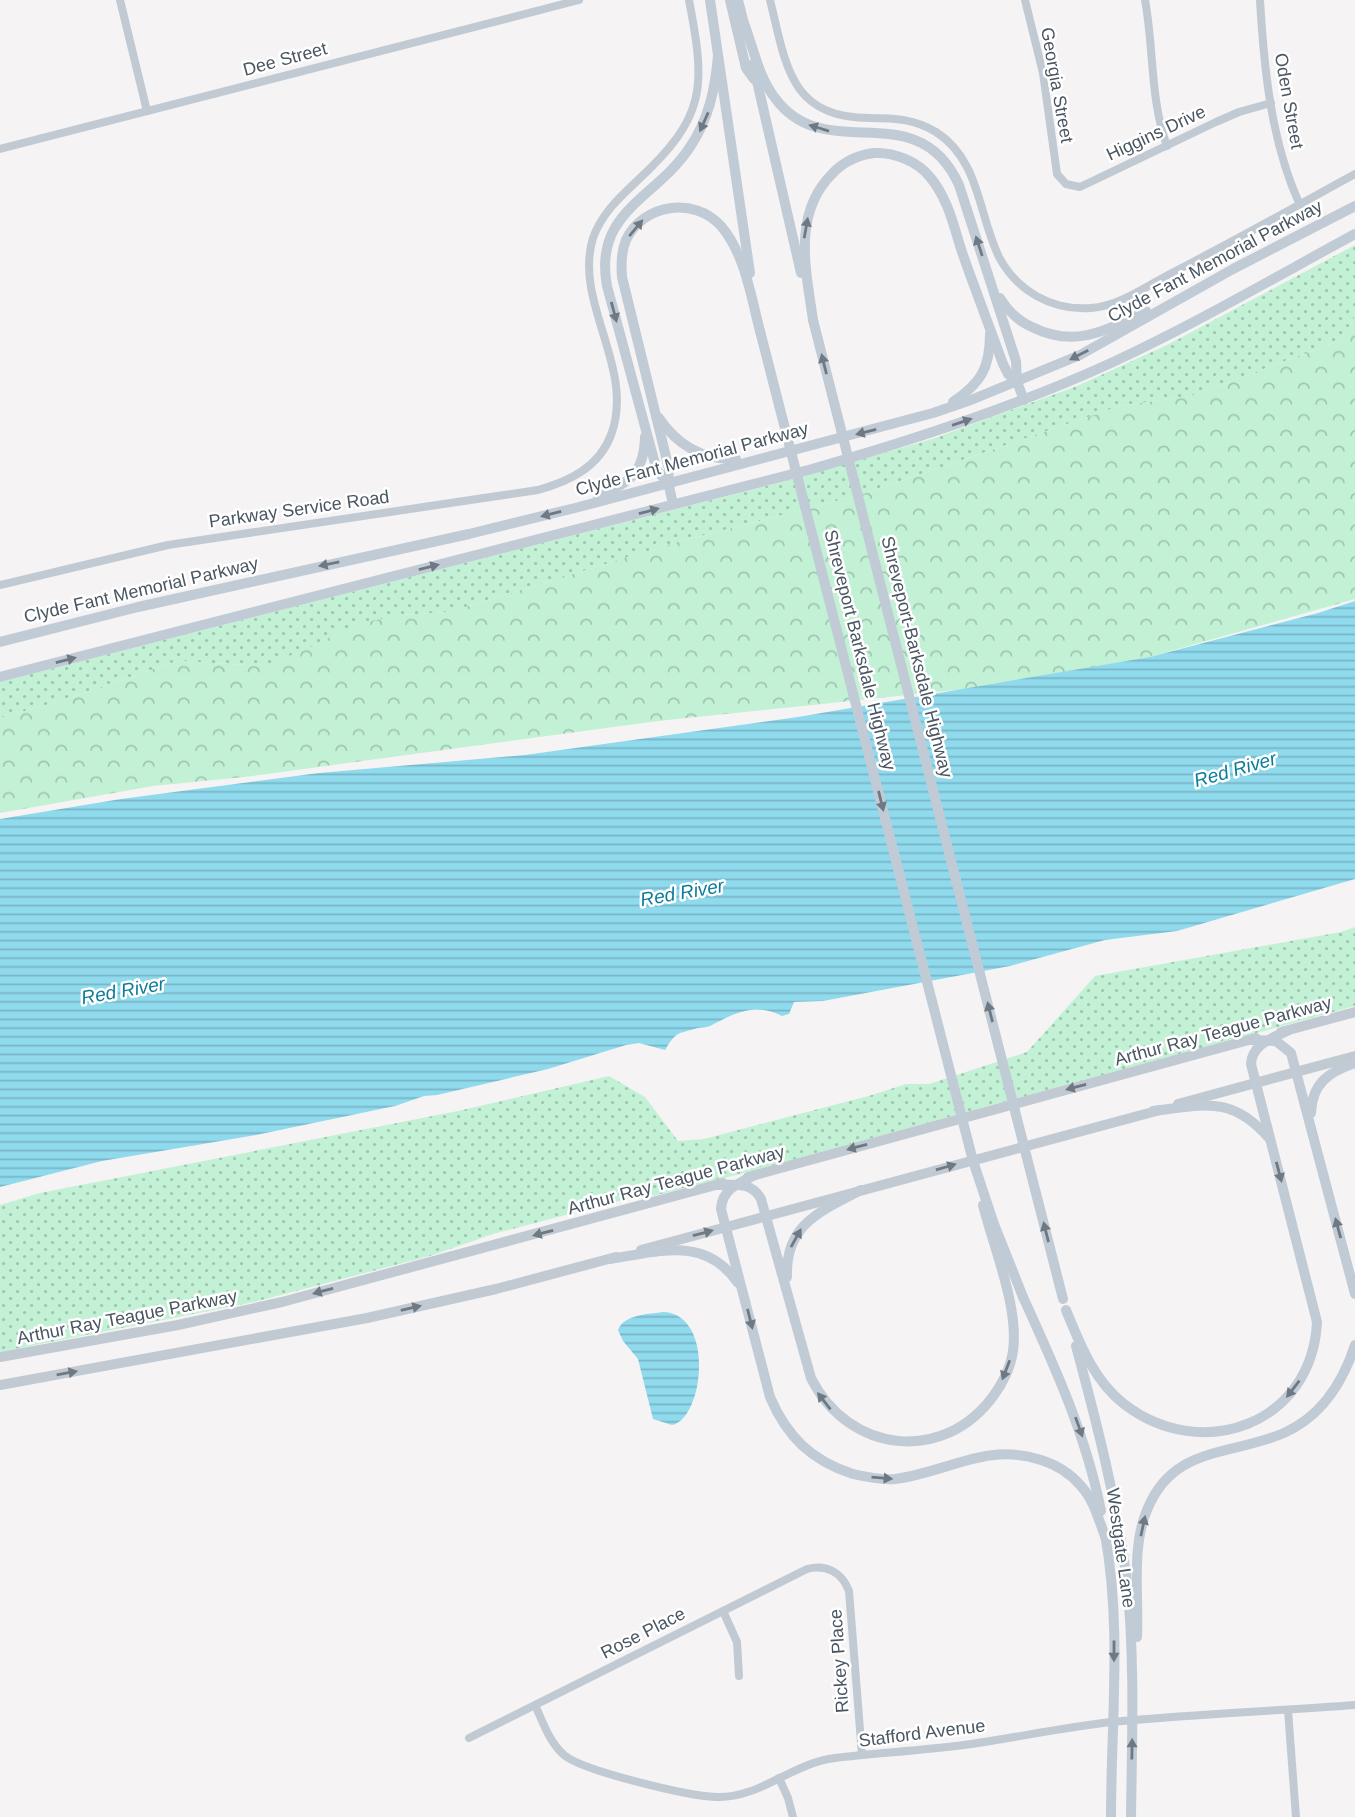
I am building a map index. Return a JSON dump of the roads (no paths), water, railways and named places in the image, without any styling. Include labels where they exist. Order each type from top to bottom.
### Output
[{"type":"main road","name":"Shreveport Barksdale Highway","points":[[710,0],[744,242],[760,331],[973,1161],[1023,1297]]},
{"type":"main road","points":[[730,0],[746,68],[758,84]]},
{"type":"main road","points":[[738,0],[744,23],[774,97],[794,116],[824,130],[903,135],[930,147],[944,158],[959,185],[992,285],[1016,361],[1017,382]]},
{"type":"main road","name":"Shreveport-Barksdale Highway","points":[[744,23],[794,247],[1063,1298]]},
{"type":"main road","points":[[668,482],[657,471],[607,286],[604,256],[610,234],[626,211],[683,158],[698,135],[713,95],[718,56]]},
{"type":"main road","points":[[813,320],[804,253],[805,233],[812,204],[824,182],[841,165],[861,156],[888,154],[909,161],[928,174],[948,208],[1003,365],[1017,382],[1024,400]]},
{"type":"main road","name":"Clyde Fant Memorial Parkway","points":[[0,642],[138,607],[575,508],[933,413],[1080,355],[1225,274],[1355,206]]},
{"type":"main road","points":[[673,504],[668,482],[669,469],[622,277],[621,264],[626,240],[642,220],[652,213],[677,207],[704,213],[715,221],[729,238],[741,264],[760,331]]},
{"type":"main road","points":[[0,677],[812,469],[888,447],[1024,400],[1109,364],[1171,335],[1355,234]]},
{"type":"main road","points":[[992,285],[1004,306],[1017,318],[1040,331],[1071,338],[1086,337],[1110,328],[1225,274]]},
{"type":"main road","points":[[933,413],[968,392],[978,381],[990,353],[990,328]]},
{"type":"main road","points":[[656,413],[677,441],[710,457],[736,459],[774,454]]},
{"type":"main road","points":[[575,508],[620,486],[635,474],[644,450],[645,428]]},
{"type":"main road","points":[[1066,1310],[1084,1353],[1109,1391],[1137,1413],[1167,1426],[1204,1432],[1243,1426],[1270,1414],[1296,1387],[1312,1356],[1317,1322],[1251,1068],[1251,1056],[1257,1047],[1289,1030]]},
{"type":"main road","points":[[1251,1040],[1282,1043],[1289,1050],[1355,1294]]},
{"type":"main road","points":[[1311,1126],[1311,1106],[1317,1087],[1328,1074],[1355,1063]]},
{"type":"main road","points":[[1153,1111],[1203,1105],[1224,1107],[1248,1117],[1271,1140]]},
{"type":"main road","points":[[717,1185],[748,1186],[757,1192],[811,1378],[819,1395],[831,1409],[864,1433],[902,1443],[935,1438],[952,1432],[977,1415],[998,1390],[1013,1353],[1010,1303],[973,1161]]},
{"type":"main road","points":[[755,1175],[725,1193],[721,1209],[770,1397],[790,1435],[816,1458],[861,1476],[894,1479],[974,1457],[1014,1453],[1050,1462],[1067,1472],[1082,1486],[1092,1501],[1106,1538]]},
{"type":"main road","points":[[791,1304],[787,1264],[797,1233],[815,1214],[860,1190]]},
{"type":"main road","points":[[610,1259],[673,1250],[698,1251],[722,1265],[743,1290]]},
{"type":"main road","name":"Westgate Lane","points":[[1023,1297],[1086,1446],[1106,1538],[1112,1598],[1111,1817]]},
{"type":"main road","name":"Westgate Lane","points":[[1063,1298],[1101,1440],[1115,1504],[1127,1584],[1133,1667],[1132,1815]]},
{"type":"main road","points":[[1133,1667],[1138,1635],[1141,1532],[1152,1499],[1165,1480],[1180,1467],[1200,1456],[1283,1433],[1314,1413],[1340,1384],[1355,1345]]},
{"type":"street","points":[[120,0],[147,111]]},
{"type":"street","name":"Dee Street","points":[[0,149],[579,0]]},
{"type":"street","name":"Parkway Service Road","points":[[0,585],[168,545],[538,490],[568,480],[582,472],[608,443],[617,411],[618,393],[591,282],[590,254],[597,230],[611,205],[672,147],[683,132],[693,110],[698,93],[699,67],[689,0]]},
{"type":"street","points":[[770,0],[786,66],[801,93],[819,108],[839,116],[917,122],[944,137],[957,149],[974,179],[996,249],[1008,271],[1025,289],[1046,301],[1073,308],[1097,307],[1115,302],[1202,258],[1355,174]]},
{"type":"street","name":"Georgia Street","points":[[1025,0],[1042,73],[1057,176]]},
{"type":"street","points":[[1145,0],[1152,42],[1157,104],[1167,146]]},
{"type":"street","name":"Oden Street","points":[[1260,0],[1262,44],[1271,103],[1282,157],[1300,205]]},
{"type":"street","name":"Higgins Drive","points":[[1057,176],[1066,184],[1080,187],[1239,112],[1271,103]]},
{"type":"street","name":"Arthur Ray Teague Parkway","points":[[0,1357],[178,1325],[282,1302],[1355,1012]]},
{"type":"street","points":[[0,1385],[367,1318],[496,1289],[1355,1056]]},
{"type":"street","name":"Rose Place","points":[[468,1738],[807,1569],[819,1566],[833,1571]]},
{"type":"street","name":"Rickey Place","points":[[833,1571],[843,1579],[849,1591],[862,1755]]},
{"type":"street","points":[[723,1611],[737,1642],[739,1676]]},
{"type":"street","name":"Stafford Avenue","points":[[535,1705],[559,1750],[576,1763],[594,1770],[719,1798],[749,1793],[816,1762],[862,1755],[971,1744],[1113,1722],[1355,1705]]},
{"type":"street","points":[[1288,1710],[1296,1817]]},
{"type":"street","points":[[779,1778],[789,1798],[793,1817]]},
{"type":"water","name":"Red River","points":[[1355,601],[1355,879],[1177,931],[1105,940],[1010,966],[823,1001],[794,1002],[789,1014],[782,1016],[762,1010],[745,1011],[710,1026],[679,1034],[665,1050],[639,1043],[626,1045],[548,1069],[424,1096],[395,1106],[256,1135],[102,1161],[0,1187],[0,819],[121,799],[319,773],[525,755],[798,717],[1150,657]]},
{"type":"water","points":[[664,1312],[680,1317],[691,1330],[697,1347],[699,1367],[697,1387],[691,1405],[683,1419],[672,1425],[653,1419],[638,1359],[623,1341],[618,1330],[632,1318]]}]
